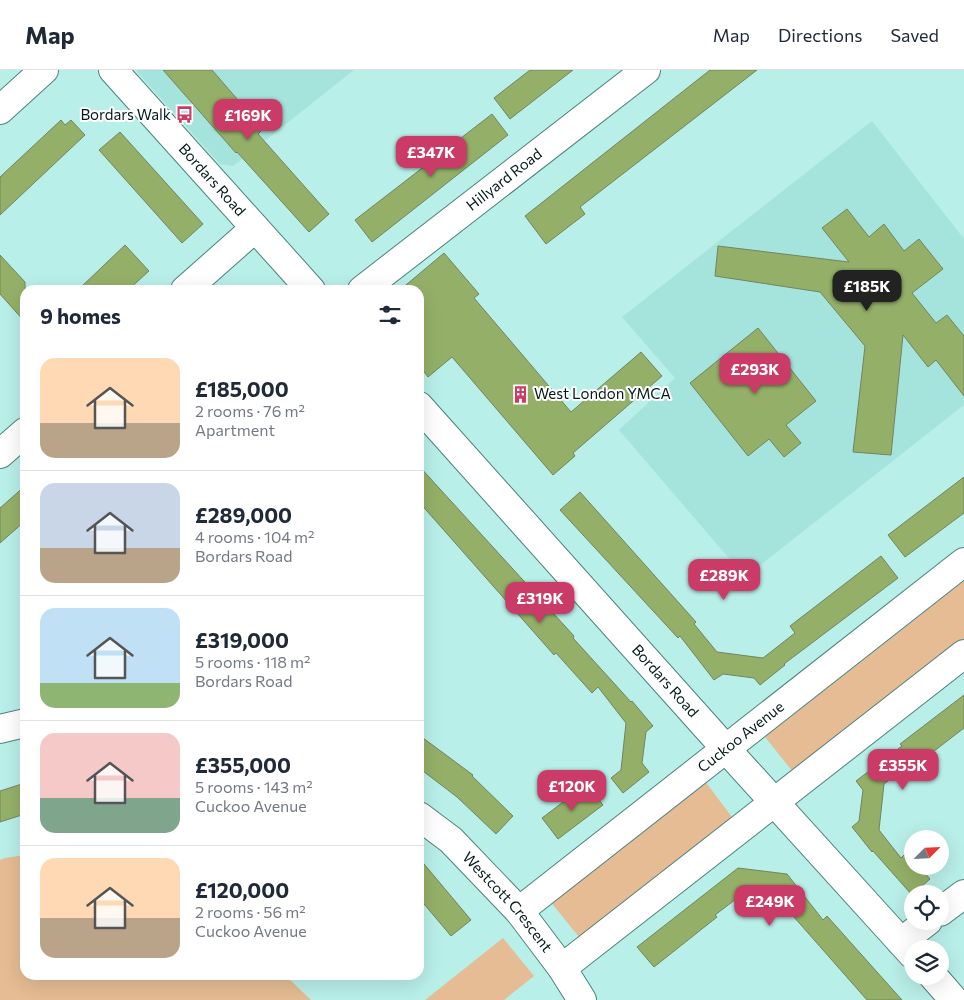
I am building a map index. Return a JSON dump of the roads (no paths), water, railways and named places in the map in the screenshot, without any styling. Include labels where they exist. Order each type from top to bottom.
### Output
[{"type":"street","points":[[0,110],[44,70]]},
{"type":"street","name":"Bordars Road","points":[[113,70],[306,285]]},
{"type":"street","name":"Hillyard Road","points":[[368,285],[646,70]]},
{"type":"street","points":[[191,285],[255,228]]},
{"type":"street","name":"Bordars Road","points":[[424,412],[904,945]]},
{"type":"street","points":[[0,454],[20,436]]},
{"type":"street","name":"Cuckoo Avenue","points":[[519,911],[964,562]]},
{"type":"street","points":[[562,968],[964,654]]},
{"type":"street","points":[[0,729],[20,724]]},
{"type":"street","name":"Westcott Crescent","points":[[424,820],[451,840],[519,911],[562,968],[582,1000]]},
{"type":"street","points":[[949,905],[964,894]]},
{"type":"street","points":[[913,940],[921,930]]},
{"type":"street","points":[[940,985],[954,1000]]},
{"type":"place","name":"Bordars Walk","points":[[185,115]]},
{"type":"place","name":"West London YMCA","points":[[520,394]]}]
